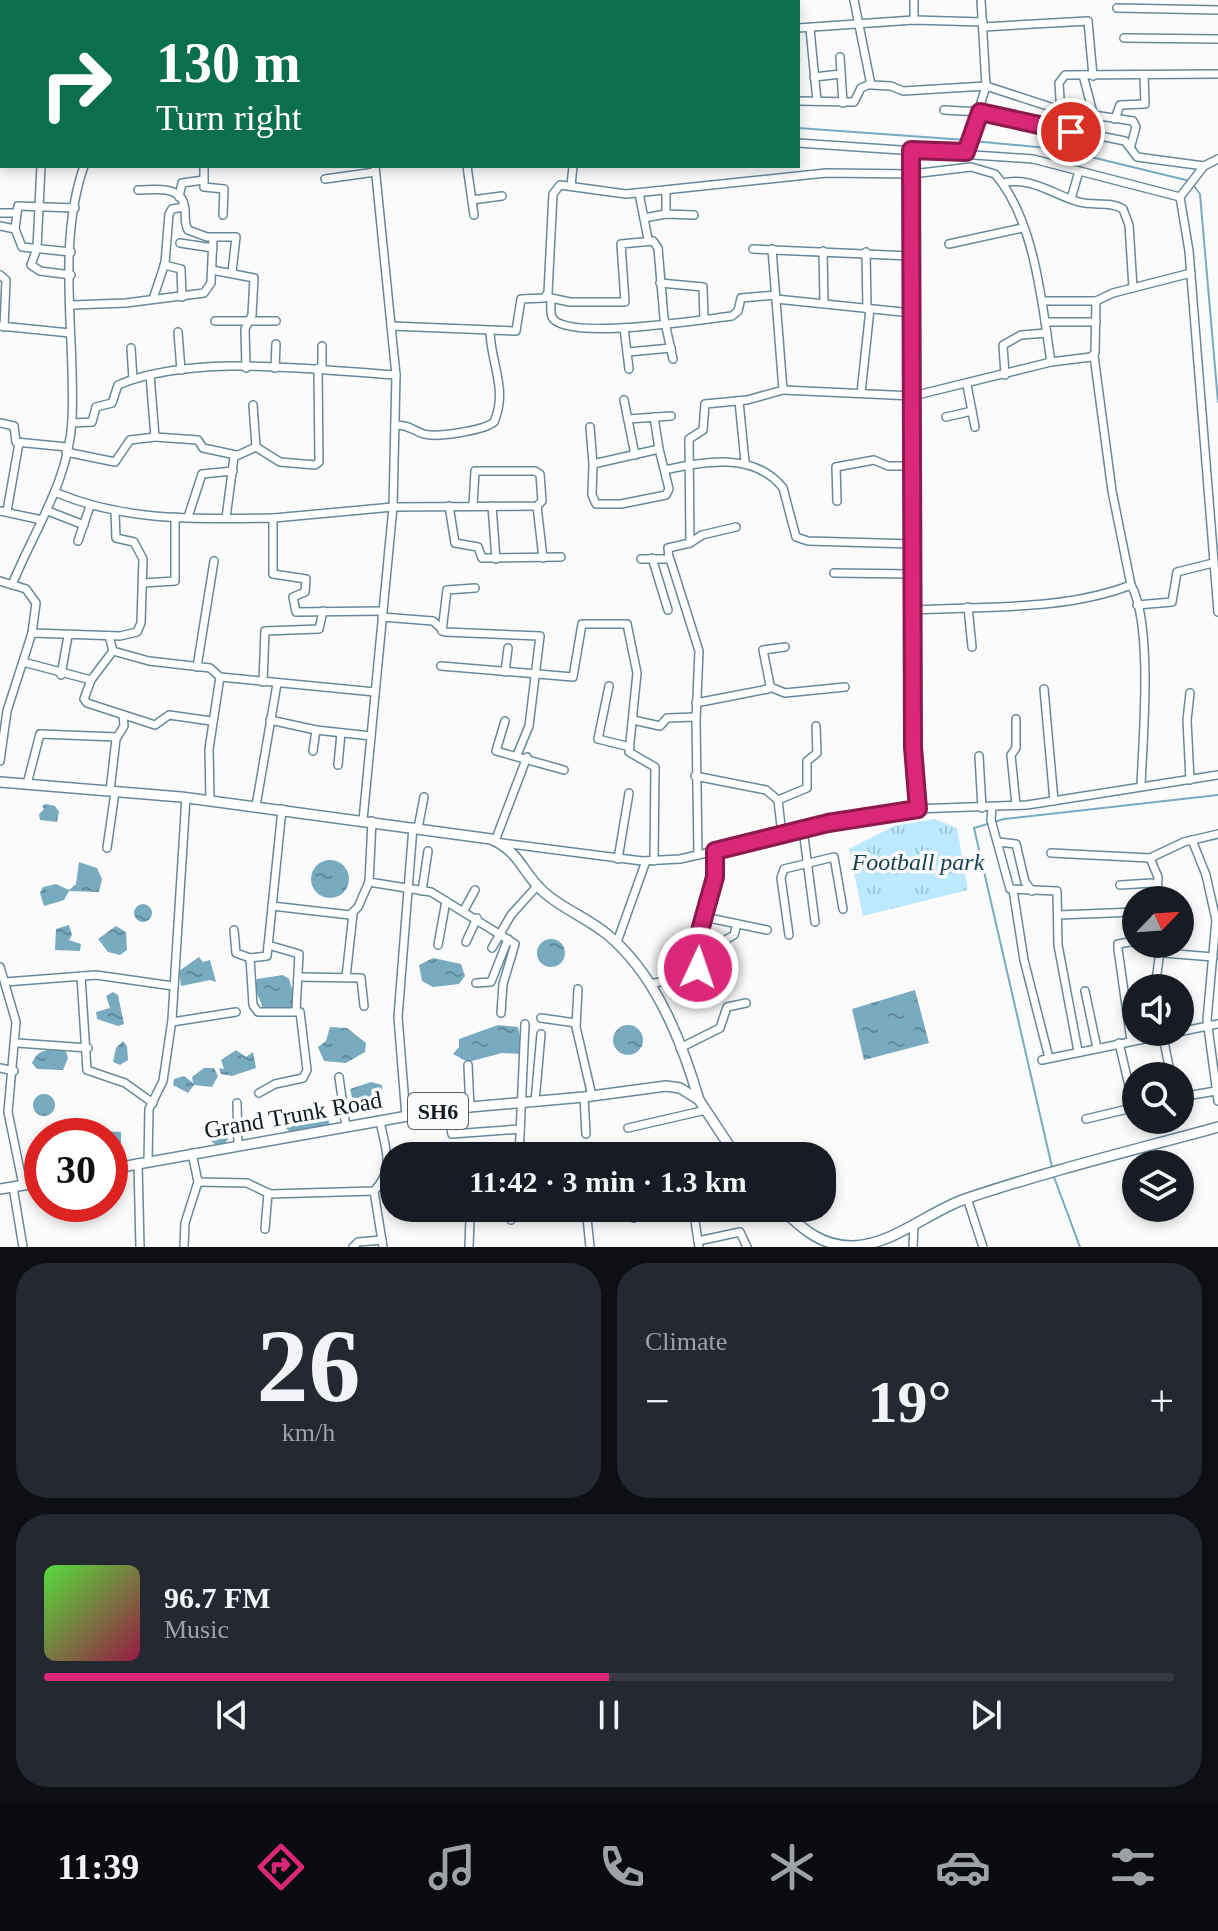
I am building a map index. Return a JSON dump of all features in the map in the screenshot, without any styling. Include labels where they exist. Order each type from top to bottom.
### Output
[{"type":"main road","points":[[0,782],[186,797],[368,820],[498,842],[520,859],[538,885],[617,942],[650,984],[680,1048],[699,1100],[727,1142]]},
{"type":"main road","name":"Grand Trunk Road","points":[[128,1165],[447,1109],[588,1097],[666,1086],[680,1088],[699,1100]]},
{"type":"main road","points":[[795,1222],[827,1245],[851,1247],[873,1243],[967,1198],[1218,1127]]},
{"type":"main road","points":[[0,1189],[24,1185]]},
{"type":"street","points":[[854,0],[870,84]]},
{"type":"street","points":[[914,0],[914,20]]},
{"type":"street","points":[[966,152],[986,86],[981,0]]},
{"type":"street","points":[[1117,8],[1218,10]]},
{"type":"street","points":[[800,28],[914,20],[983,25],[1088,21],[1093,76]]},
{"type":"street","points":[[810,29],[817,101]]},
{"type":"street","points":[[1124,38],[1218,39]]},
{"type":"street","points":[[840,57],[843,103]]},
{"type":"street","points":[[814,77],[841,74]]},
{"type":"street","points":[[1062,129],[1060,79],[1065,75],[1218,74]]},
{"type":"street","points":[[1083,75],[1094,117]]},
{"type":"street","points":[[1115,119],[1120,105],[1145,104],[1144,75]]},
{"type":"street","points":[[800,101],[854,102],[861,88],[870,84],[903,91],[986,86],[1060,110],[1135,122],[1131,145],[1137,157],[1204,166],[1217,162]]},
{"type":"street","points":[[944,110],[980,112],[1131,145]]},
{"type":"street","points":[[800,143],[966,152],[1033,159],[1180,197]]},
{"type":"street","points":[[911,150],[912,610],[918,809]]},
{"type":"street","points":[[1180,197],[1204,166]]},
{"type":"street","points":[[912,313],[776,297],[741,298],[736,314],[624,328],[588,329],[556,321],[552,316],[549,297],[553,194],[560,185],[639,193],[826,173],[912,174],[979,167],[995,174],[1003,183],[1022,228],[1043,301],[1051,362]]},
{"type":"street","points":[[41,168],[37,248],[31,261],[33,268],[71,275]]},
{"type":"street","points":[[12,585],[57,493],[72,423],[71,252],[75,208],[84,168]]},
{"type":"street","points":[[204,168],[206,188],[224,189],[223,215]]},
{"type":"street","points":[[467,168],[474,215]]},
{"type":"street","points":[[571,186],[573,168]]},
{"type":"street","points":[[325,179],[375,169],[396,375],[393,507],[371,736],[369,882],[353,914],[346,977]]},
{"type":"street","points":[[1071,199],[1079,171]]},
{"type":"street","points":[[179,197],[182,183],[204,180]]},
{"type":"street","points":[[1003,183],[1043,187],[1095,205],[1112,204],[1126,213],[1133,288]]},
{"type":"street","points":[[138,190],[167,189],[179,197],[188,230],[213,238],[237,238],[232,272]]},
{"type":"street","points":[[666,191],[666,214]]},
{"type":"street","points":[[639,193],[648,239]]},
{"type":"street","points":[[472,200],[502,196]]},
{"type":"street","points":[[1180,197],[1191,273],[1218,612]]},
{"type":"street","points":[[71,252],[19,245],[15,229],[16,213],[18,206],[75,208]]},
{"type":"street","points":[[153,299],[164,265],[169,214],[172,209],[184,207]]},
{"type":"street","points":[[0,213],[16,213]]},
{"type":"street","points":[[644,218],[666,214],[694,215]]},
{"type":"street","points":[[0,226],[15,229]]},
{"type":"street","points":[[949,244],[1022,228]]},
{"type":"street","points":[[72,305],[182,297],[207,292],[212,270],[213,238]]},
{"type":"street","points":[[391,326],[516,331],[521,299],[549,297],[570,302],[625,302],[621,244],[648,239],[657,244],[665,323],[673,359]]},
{"type":"street","points":[[180,243],[213,248]]},
{"type":"street","points":[[753,249],[910,256]]},
{"type":"street","points":[[772,249],[783,390]]},
{"type":"street","points":[[823,251],[824,302]]},
{"type":"street","points":[[861,393],[868,309],[866,252]]},
{"type":"street","points":[[164,265],[181,269],[182,297]]},
{"type":"street","points":[[212,270],[254,278],[249,322],[245,329],[246,368]]},
{"type":"street","points":[[1043,301],[1096,301],[1191,273]]},
{"type":"street","points":[[0,275],[6,280],[2,327],[70,333]]},
{"type":"street","points":[[660,283],[703,287],[704,319]]},
{"type":"street","points":[[1096,301],[1094,356],[1112,491],[1137,605],[1145,683],[1141,785]]},
{"type":"street","points":[[215,321],[276,321]]},
{"type":"street","points":[[1045,322],[1096,322]]},
{"type":"street","points":[[624,328],[629,369]]},
{"type":"street","points":[[178,332],[181,370]]},
{"type":"street","points":[[395,425],[412,425],[427,435],[483,428],[494,422],[499,406],[500,374],[491,353],[490,332]]},
{"type":"street","points":[[1005,375],[1003,345],[1021,335],[1047,333]]},
{"type":"street","points":[[275,368],[276,344]]},
{"type":"street","points":[[256,447],[280,462],[315,465],[319,462],[322,346]]},
{"type":"street","points":[[131,348],[133,379]]},
{"type":"street","points":[[628,352],[671,348]]},
{"type":"street","points":[[690,543],[689,439],[703,430],[706,402],[739,401],[783,390],[913,396],[1051,362],[1094,356]]},
{"type":"street","points":[[72,423],[92,422],[96,407],[110,405],[115,387],[133,379],[181,370],[320,368],[396,375]]},
{"type":"street","points":[[150,375],[155,437]]},
{"type":"street","points":[[967,385],[975,427]]},
{"type":"street","points":[[624,400],[635,455]]},
{"type":"street","points":[[739,401],[745,462]]},
{"type":"street","points":[[253,405],[256,447]]},
{"type":"street","points":[[946,417],[972,411]]},
{"type":"street","points":[[628,419],[671,416]]},
{"type":"street","points":[[590,427],[593,502],[601,505],[666,495],[669,489],[654,417]]},
{"type":"street","points":[[0,423],[14,426],[14,440],[19,443],[115,462],[130,440],[155,437],[198,440],[203,448],[236,455],[256,447]]},
{"type":"street","points":[[19,443],[4,511],[42,520]]},
{"type":"street","points":[[593,464],[659,449]]},
{"type":"street","points":[[226,518],[236,455]]},
{"type":"street","points":[[837,501],[836,467],[874,460],[888,466],[914,466]]},
{"type":"street","points":[[665,470],[745,462],[783,488],[796,537],[808,541],[913,544]]},
{"type":"street","points":[[188,517],[202,474],[233,471]]},
{"type":"street","points":[[57,493],[115,512],[175,517],[274,518],[393,507],[537,506],[542,501],[540,474],[535,471],[473,472],[473,506]]},
{"type":"street","points":[[78,541],[90,506]]},
{"type":"street","points":[[449,506],[455,543],[475,545],[482,558],[561,557]]},
{"type":"street","points":[[492,506],[496,559]]},
{"type":"street","points":[[537,506],[543,558]]},
{"type":"street","points":[[48,511],[84,525]]},
{"type":"street","points":[[32,633],[109,636],[137,632],[141,623],[142,553],[134,542],[116,538],[115,512]]},
{"type":"street","points":[[143,583],[170,584],[175,581],[175,517]]},
{"type":"street","points":[[274,518],[273,574],[305,577],[306,590],[293,597],[296,612],[382,614],[433,621],[442,631],[538,635],[529,726],[517,755]]},
{"type":"street","points":[[698,855],[695,776],[699,651],[668,548],[690,543],[714,531],[736,527]]},
{"type":"street","points":[[652,558],[668,610]]},
{"type":"street","points":[[641,559],[669,558]]},
{"type":"street","points":[[197,667],[214,561]]},
{"type":"street","points":[[1137,605],[1172,602],[1177,572],[1213,563]]},
{"type":"street","points":[[834,573],[912,574]]},
{"type":"street","points":[[0,581],[26,589],[34,597],[32,633],[7,711],[0,761]]},
{"type":"street","points":[[912,610],[1069,600],[1106,595],[1131,585]]},
{"type":"street","points":[[442,631],[447,590],[475,588]]},
{"type":"street","points":[[968,607],[972,647]]},
{"type":"street","points":[[263,682],[265,631],[319,629],[323,611]]},
{"type":"street","points":[[441,666],[573,677],[582,624],[627,624],[637,673],[631,757],[655,765],[650,861],[617,942]]},
{"type":"street","points":[[61,675],[68,636]]},
{"type":"street","points":[[109,636],[113,651]]},
{"type":"street","points":[[770,687],[763,650],[785,647]]},
{"type":"street","points":[[505,672],[508,648]]},
{"type":"street","points":[[113,651],[149,661],[210,668],[220,677],[375,692]]},
{"type":"street","points":[[113,651],[91,680],[84,701],[155,725],[169,715],[211,721]]},
{"type":"street","points":[[23,662],[48,667],[61,675],[91,680]]},
{"type":"street","points":[[210,800],[211,721],[220,677]]},
{"type":"street","points":[[256,806],[277,684]]},
{"type":"street","points":[[609,686],[598,739],[630,747]]},
{"type":"street","points":[[696,703],[770,687],[785,693],[845,687]]},
{"type":"street","points":[[1044,689],[1054,801]]},
{"type":"street","points":[[1190,693],[1187,720],[1190,780]]},
{"type":"street","points":[[107,848],[117,737],[124,726],[123,715]]},
{"type":"street","points":[[633,720],[660,726],[667,718],[696,717]]},
{"type":"street","points":[[1016,719],[1016,748],[1011,755],[1016,805]]},
{"type":"street","points":[[270,720],[316,730],[371,736]]},
{"type":"street","points":[[505,721],[496,751],[527,757],[564,770]]},
{"type":"street","points":[[778,800],[807,788],[807,761],[817,753],[816,726]]},
{"type":"street","points":[[313,751],[316,730]]},
{"type":"street","points":[[338,765],[341,733]]},
{"type":"street","points":[[27,784],[40,734],[117,737]]},
{"type":"street","points":[[979,756],[982,808]]},
{"type":"street","points":[[527,757],[498,842],[650,861],[698,855],[803,829],[918,809],[982,808],[1054,801],[1218,775]]},
{"type":"street","points":[[695,776],[766,790],[778,800],[782,835]]},
{"type":"street","points":[[618,859],[629,793]]},
{"type":"street","points":[[140,1247],[143,1162],[149,1109],[163,1081],[172,1022],[186,797]]},
{"type":"street","points":[[406,1117],[398,1017],[405,888],[415,828],[424,797]]},
{"type":"street","points":[[992,807],[991,820],[1013,890],[1045,1059],[1122,1042]]},
{"type":"street","points":[[234,930],[236,953],[250,958],[267,956],[282,809]]},
{"type":"street","points":[[803,829],[815,922]]},
{"type":"street","points":[[1051,853],[1150,858],[1192,840],[1218,834]]},
{"type":"street","points":[[1192,840],[1214,892],[1217,920],[1208,1026],[1218,1101]]},
{"type":"street","points":[[998,842],[1016,844],[1025,882],[1032,891]]},
{"type":"street","points":[[422,891],[428,851]]},
{"type":"street","points":[[650,984],[694,975],[698,968],[699,934],[715,877],[715,851]]},
{"type":"street","points":[[1150,858],[1158,877],[1157,886]]},
{"type":"street","points":[[789,935],[781,871],[806,862],[836,859],[843,909]]},
{"type":"street","points":[[369,882],[422,891],[446,901],[477,918],[516,946],[503,984],[501,1013]]},
{"type":"street","points":[[1120,885],[1152,883],[1156,886]]},
{"type":"street","points":[[492,948],[499,933],[538,885]]},
{"type":"street","points":[[464,910],[475,890]]},
{"type":"street","points":[[1013,890],[1057,891],[1060,955],[1078,1051]]},
{"type":"street","points":[[438,945],[446,901]]},
{"type":"street","points":[[272,906],[353,914]]},
{"type":"street","points":[[1058,915],[1122,913]]},
{"type":"street","points":[[704,917],[767,930]]},
{"type":"street","points":[[466,942],[477,918]]},
{"type":"street","points":[[724,978],[724,954],[718,951],[718,944],[734,935],[737,924]]},
{"type":"street","points":[[476,983],[491,982],[508,939]]},
{"type":"street","points":[[1122,943],[1118,944],[1118,949],[1122,977]]},
{"type":"street","points":[[268,945],[298,952],[296,1010]]},
{"type":"street","points":[[1194,954],[1213,957]]},
{"type":"street","points":[[250,958],[253,1005],[258,1012],[300,1012],[306,1074],[259,1093]]},
{"type":"street","points":[[23,1247],[8,1112],[17,1043],[16,1022],[2,974],[125,978],[173,986]]},
{"type":"street","points":[[81,976],[87,1070],[125,1083],[153,1103]]},
{"type":"street","points":[[298,977],[362,980],[364,1006]]},
{"type":"street","points":[[578,989],[576,1023],[588,1097],[586,1134]]},
{"type":"street","points":[[1085,991],[1097,1048]]},
{"type":"street","points":[[680,1048],[720,1028],[727,1007],[746,1003]]},
{"type":"street","points":[[172,1022],[236,1012]]},
{"type":"street","points":[[541,1018],[576,1023]]},
{"type":"street","points":[[520,1142],[525,1024]]},
{"type":"street","points":[[1194,1028],[1218,1024]]},
{"type":"street","points":[[535,1102],[541,1034]]},
{"type":"street","points":[[17,1043],[88,1048]]},
{"type":"street","points":[[1119,1043],[1124,1062]]},
{"type":"street","points":[[468,1065],[470,1108]]},
{"type":"street","points":[[0,1068],[14,1071]]},
{"type":"street","points":[[339,1077],[346,1127]]},
{"type":"street","points":[[1194,1095],[1216,1091]]},
{"type":"street","points":[[237,1103],[238,1145]]},
{"type":"street","points":[[447,1109],[452,1134],[520,1129]]},
{"type":"street","points":[[628,1128],[706,1110]]},
{"type":"street","points":[[1086,1119],[1122,1110]]},
{"type":"street","points":[[198,1182],[247,1183],[268,1193],[374,1191],[384,1181],[388,1168],[380,1121]]},
{"type":"street","points":[[184,1247],[185,1223],[198,1182],[192,1153]]},
{"type":"street","points":[[353,1247],[358,1242],[383,1244],[374,1191]]},
{"type":"street","points":[[265,1229],[268,1193]]},
{"type":"street","points":[[967,1198],[983,1247]]},
{"type":"street","points":[[469,1247],[470,1222]]},
{"type":"street","points":[[587,1222],[590,1247]]},
{"type":"street","points":[[695,1222],[699,1244],[740,1232],[747,1247]]},
{"type":"street","points":[[913,1247],[914,1224]]},
{"type":"green space","name":"Football park","points":[[935,819],[957,828],[968,890],[863,916],[849,849],[894,826]]},
{"type":"water","points":[[42,806],[55,806],[59,812],[57,822],[40,820],[39,814],[44,809]]},
{"type":"water","points":[[330,860],[343,866],[349,879],[343,892],[330,898],[317,892],[311,879],[317,866]]},
{"type":"water","points":[[79,862],[97,868],[102,879],[99,892],[69,891],[64,900],[44,906],[40,893],[43,887],[56,884],[69,890],[76,884]]},
{"type":"water","points":[[139,904],[147,904],[152,913],[150,920],[139,922],[134,917],[134,909]]},
{"type":"water","points":[[69,925],[72,935],[69,940],[81,944],[80,951],[55,950],[56,929]]},
{"type":"water","points":[[116,926],[126,932],[127,950],[120,955],[108,952],[98,939]]},
{"type":"water","points":[[551,939],[561,943],[565,953],[561,963],[551,967],[541,963],[537,953],[541,943]]},
{"type":"water","points":[[199,957],[203,962],[210,960],[216,982],[210,980],[181,986],[179,971]]},
{"type":"water","points":[[433,958],[461,964],[465,976],[459,984],[433,987],[422,981],[419,965]]},
{"type":"water","points":[[283,975],[289,979],[296,1002],[290,1008],[264,1010],[254,986],[257,979]]},
{"type":"water","points":[[915,990],[929,1043],[864,1060],[852,1009]]},
{"type":"water","points":[[113,992],[118,995],[124,1024],[118,1026],[97,1019],[96,1012],[110,1008],[106,996]]},
{"type":"water","points":[[498,1025],[518,1027],[523,1054],[502,1053],[468,1062],[453,1054],[459,1047],[459,1039]]},
{"type":"water","points":[[628,1025],[639,1029],[643,1040],[639,1051],[628,1055],[617,1051],[613,1040],[617,1029]]},
{"type":"water","points":[[330,1027],[347,1028],[366,1043],[365,1052],[346,1063],[324,1061],[318,1047],[326,1041]]},
{"type":"water","points":[[123,1041],[127,1046],[128,1060],[120,1065],[113,1062],[116,1048]]},
{"type":"water","points":[[58,1049],[66,1052],[68,1058],[63,1070],[37,1069],[32,1063],[42,1052]]},
{"type":"water","points":[[236,1050],[246,1057],[253,1052],[256,1068],[232,1076],[221,1074],[219,1068],[224,1069],[221,1060]]},
{"type":"water","points":[[204,1068],[214,1068],[218,1076],[212,1087],[194,1085],[188,1093],[173,1085],[174,1079],[184,1076],[193,1083],[192,1077]]},
{"type":"water","points":[[371,1082],[382,1085],[382,1093],[367,1101],[353,1101],[350,1089]]},
{"type":"water","points":[[44,1094],[52,1097],[55,1105],[52,1113],[44,1116],[36,1113],[33,1105],[36,1097]]},
{"type":"water","points":[[314,1105],[325,1107],[330,1126],[291,1133],[284,1126],[292,1115]]},
{"type":"water","points":[[219,1125],[226,1128],[229,1135],[226,1142],[219,1145],[212,1142],[209,1135],[212,1128]]},
{"type":"waterway","points":[[800,128],[966,140]]},
{"type":"waterway","points":[[973,141],[1058,149],[1190,181]]},
{"type":"waterway","points":[[1194,186],[1200,194],[1218,402]]},
{"type":"waterway","points":[[1052,1167],[974,828],[1004,819],[1218,795]]},
{"type":"waterway","points":[[1054,1177],[1080,1247]]},
{"type":"route","points":[[698,968],[699,934],[715,877],[715,851],[828,823],[918,809],[913,747],[911,150],[966,152],[980,112],[1071,132]]}]
